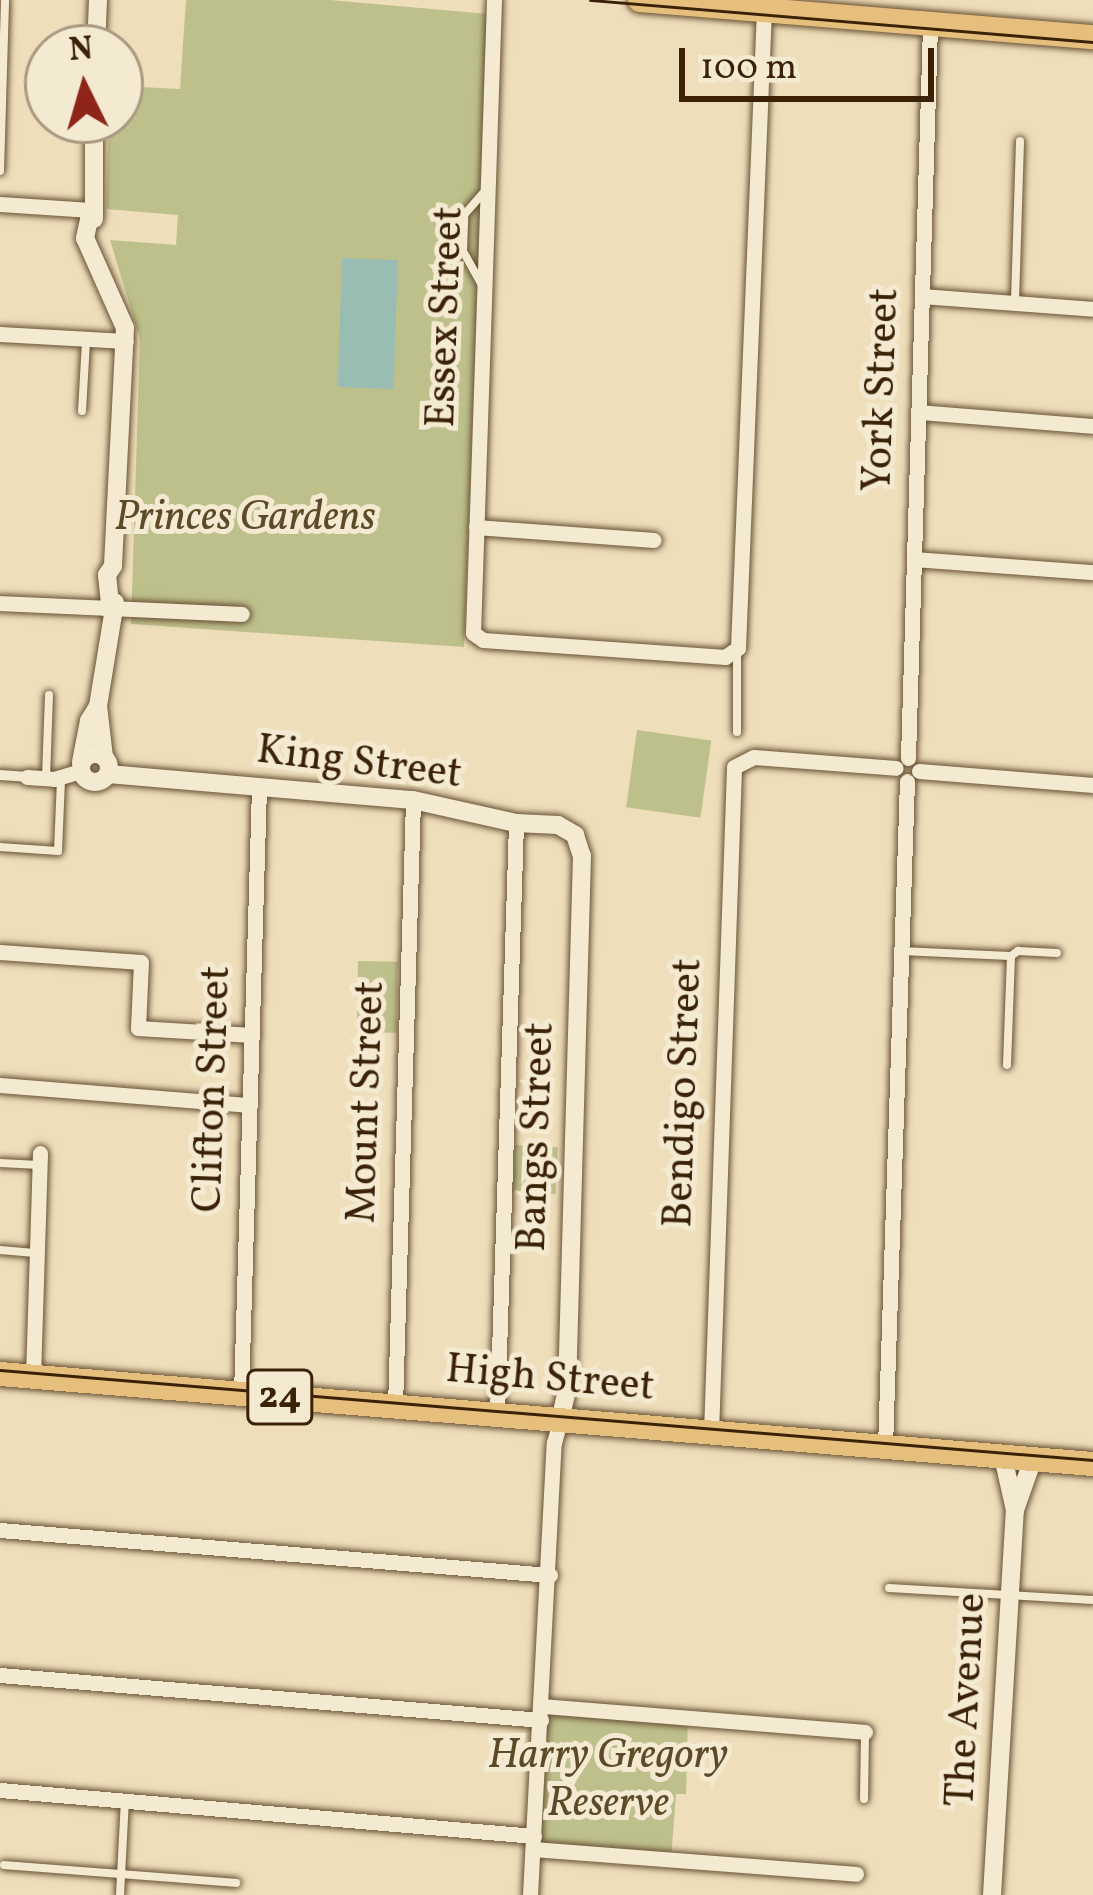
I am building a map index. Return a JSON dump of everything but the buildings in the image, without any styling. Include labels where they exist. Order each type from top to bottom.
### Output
[{"type":"main road","points":[[640,0],[764,5],[1093,37]]},
{"type":"main road","name":"High Street","points":[[0,1374],[1093,1464]]},
{"type":"street","name":"Essex Street","points":[[494,0],[474,635],[725,657],[737,653]]},
{"type":"street","points":[[737,653],[764,5]]},
{"type":"street","name":"York Street","points":[[885,1447],[930,24]]},
{"type":"street","points":[[93,144],[85,238],[117,302],[121,340],[113,566],[118,576],[98,706],[106,766]]},
{"type":"street","points":[[0,204],[91,210]]},
{"type":"street","points":[[922,296],[1093,308]]},
{"type":"street","points":[[0,334],[121,340]]},
{"type":"street","points":[[919,412],[1093,426]]},
{"type":"street","points":[[476,527],[654,540]]},
{"type":"street","points":[[914,559],[1093,572]]},
{"type":"street","points":[[0,603],[242,614]]},
{"type":"street","points":[[0,776],[67,772],[98,706]]},
{"type":"street","name":"Bendigo Street","points":[[711,1433],[734,767],[742,759],[908,770]]},
{"type":"street","name":"King Street","points":[[67,772],[93,782],[106,766],[413,800],[516,823],[569,829],[582,856]]},
{"type":"street","points":[[908,770],[1093,785]]},
{"type":"street","name":"Clifton Street","points":[[241,1394],[259,786]]},
{"type":"street","name":"Mount Street","points":[[394,1407],[413,800]]},
{"type":"street","points":[[497,1415],[516,823]]},
{"type":"street","name":"Bangs Street","points":[[560,1420],[567,1390],[582,856]]},
{"type":"street","points":[[0,952],[141,962],[138,1028],[252,1035]]},
{"type":"street","points":[[0,1085],[250,1105]]},
{"type":"street","points":[[33,1377],[40,1159]]},
{"type":"street","points":[[530,1895],[553,1465],[560,1420]]},
{"type":"street","name":"The Avenue","points":[[992,1895],[1015,1510],[1003,1457]]},
{"type":"street","name":"The Avenue","points":[[1015,1510],[1034,1459]]},
{"type":"street","points":[[0,1530],[550,1576]]},
{"type":"street","points":[[0,1675],[865,1732]]},
{"type":"street","points":[[0,1790],[856,1874]]},
{"type":"lane","points":[[0,171],[5,0]]},
{"type":"lane","points":[[1015,302],[1020,141]]},
{"type":"lane","points":[[82,410],[86,339]]},
{"type":"lane","points":[[736,732],[737,653]]},
{"type":"lane","points":[[0,847],[58,851],[67,772],[49,695]]},
{"type":"lane","points":[[899,951],[1011,956],[1018,951],[1057,952]]},
{"type":"lane","points":[[1006,1065],[1011,956]]},
{"type":"lane","points":[[0,1163],[40,1159]]},
{"type":"lane","points":[[0,1250],[37,1252]]},
{"type":"lane","points":[[889,1588],[1093,1600]]},
{"type":"lane","points":[[864,1799],[865,1732]]},
{"type":"lane","points":[[119,1895],[125,1801]]},
{"type":"lane","points":[[4,1865],[236,1883]]},
{"type":"green space","name":"Princes Gardens","points":[[186,0],[330,0],[488,14],[464,647],[131,624],[140,339],[110,240],[176,245],[178,215],[106,209],[108,144],[144,144],[144,87],[180,89]]},
{"type":"green space","points":[[637,730],[711,740],[700,818],[626,807]]},
{"type":"green space","points":[[358,961],[398,962],[397,1033],[357,1032]]},
{"type":"green space","points":[[515,1145],[558,1147],[555,1194],[513,1192]]},
{"type":"green space","name":"Harry Gregory Reserve","points":[[545,1704],[688,1716],[686,1794],[676,1794],[671,1860],[535,1850]]},
{"type":"water","points":[[342,258],[398,260],[393,389],[337,387]]},
{"type":"tram line","points":[[590,0],[1093,42]]},
{"type":"tram line","points":[[0,1370],[1093,1460]]}]
